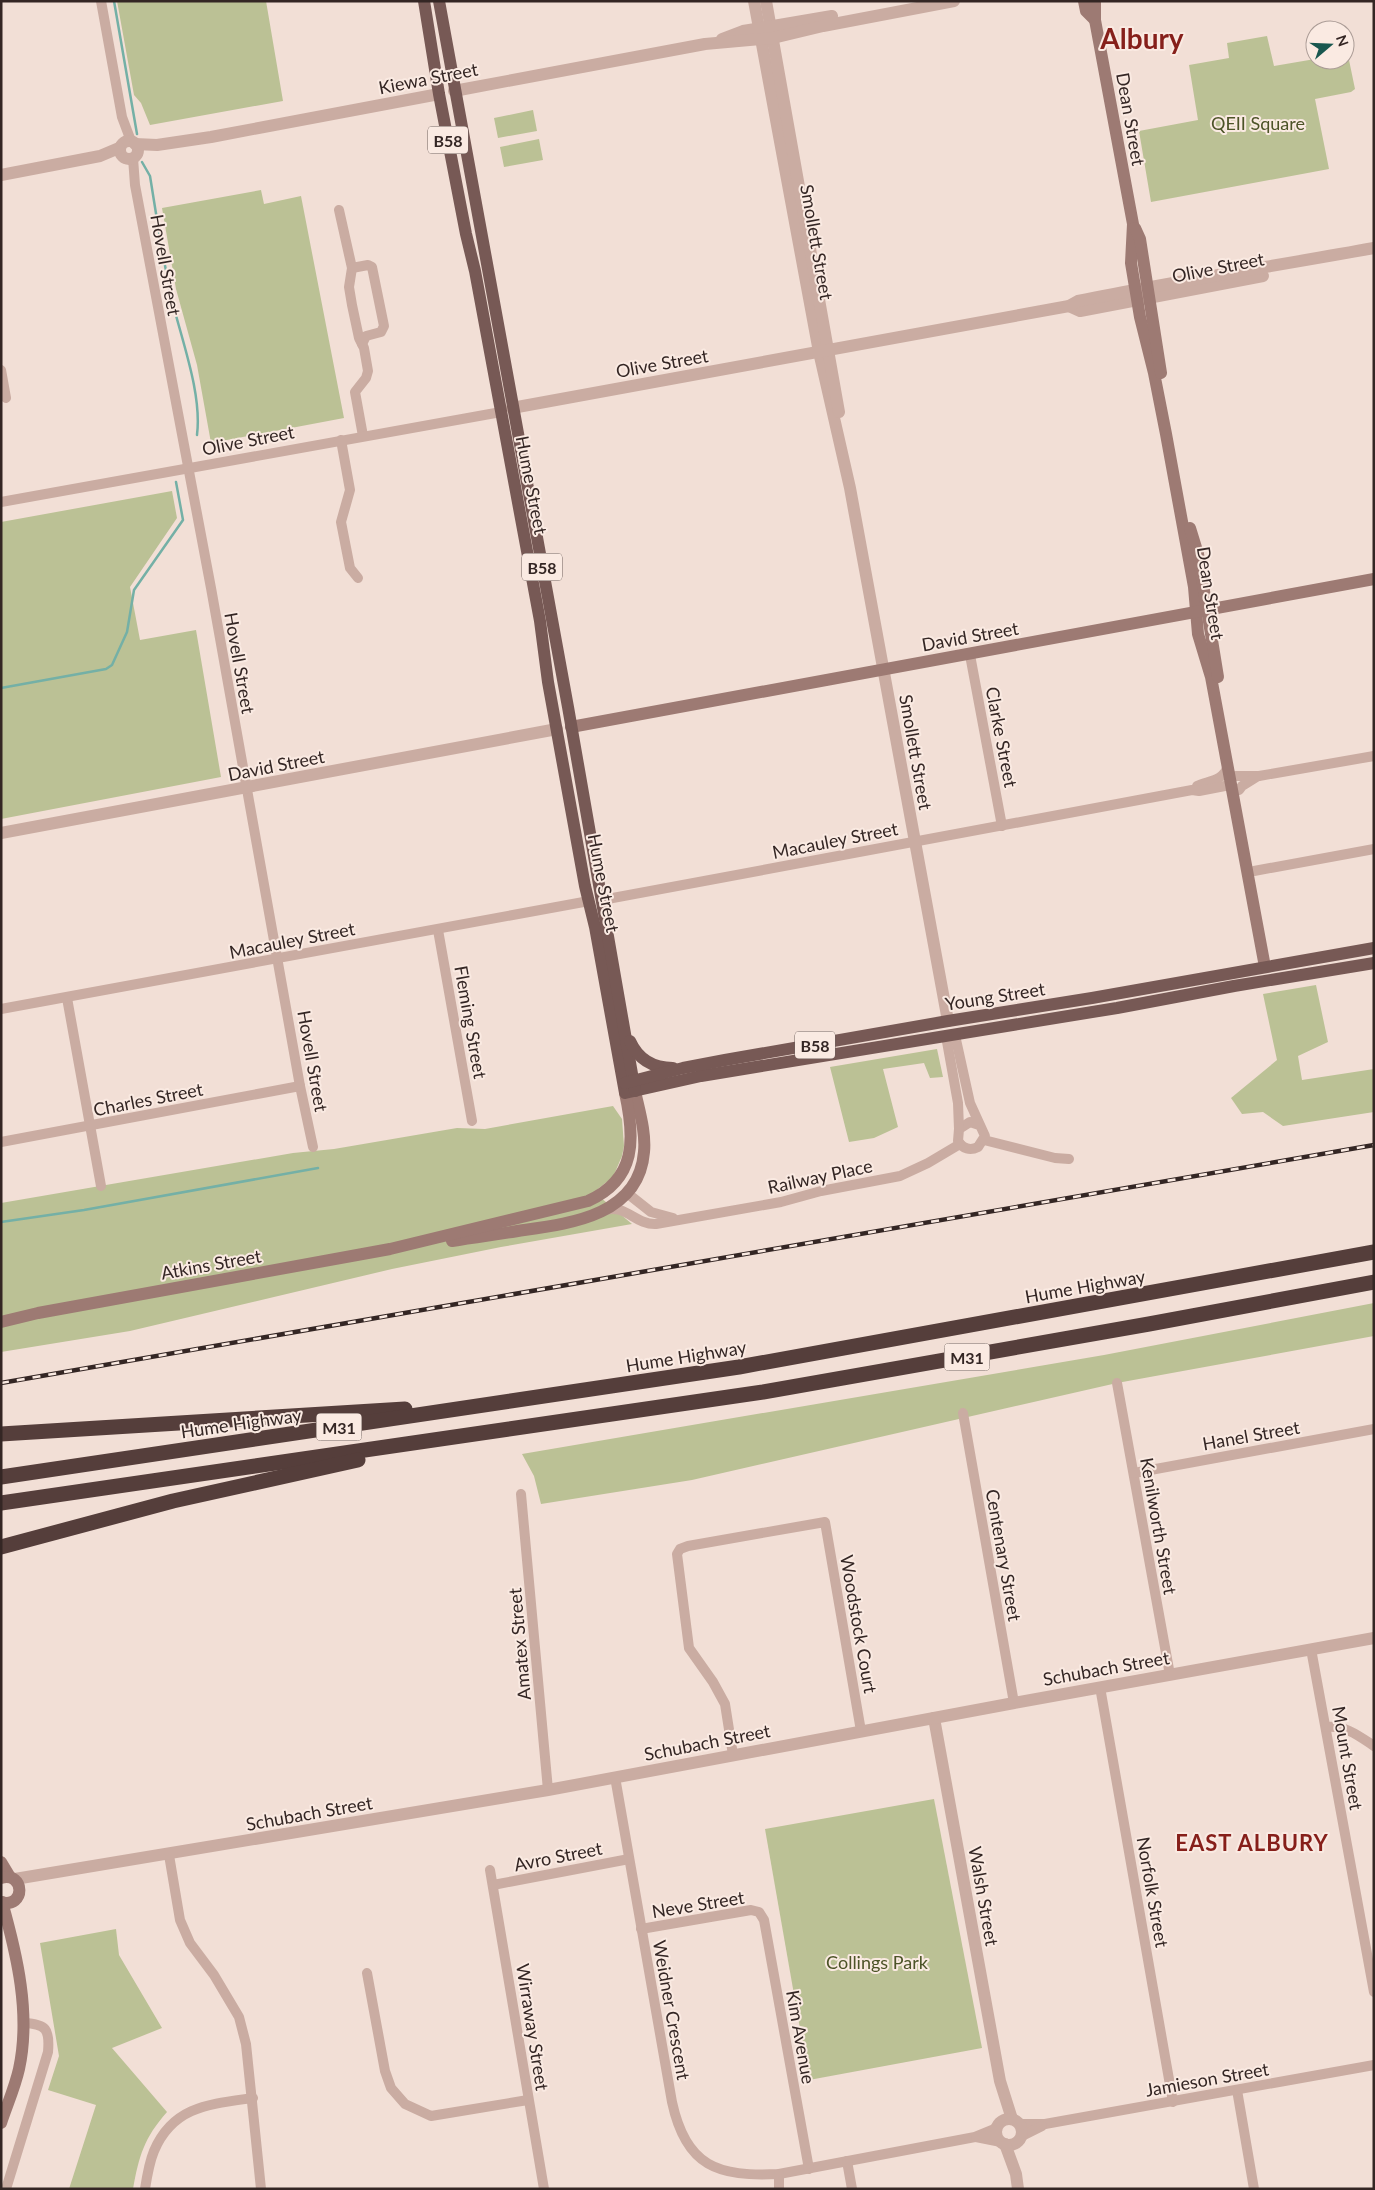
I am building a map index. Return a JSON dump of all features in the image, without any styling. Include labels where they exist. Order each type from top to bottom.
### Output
[{"type":"highway","name":"Hume Highway","points":[[1,1477],[738,1367],[1374,1252]]},
{"type":"highway","name":"M31","points":[[1,1503],[772,1390],[1149,1324],[1374,1282]]},
{"type":"highway","points":[[1,1434],[412,1408],[677,1376]]},
{"type":"highway","points":[[1,1547],[173,1501],[254,1482],[363,1459],[516,1432],[558,1420]]},
{"type":"main road","name":"Hume Street","points":[[424,1],[439,94],[507,410],[572,727],[623,1022],[629,1087]]},
{"type":"main road","name":"Hume Street","points":[[438,1],[507,410],[548,682],[589,901],[629,1087]]},
{"type":"main road","name":"Dean Street","points":[[1084,1],[1086,12],[1095,20]]},
{"type":"main road","name":"Dean Street","points":[[1095,1],[1095,20],[1133,224],[1131,263],[1152,319],[1190,529],[1198,554],[1208,610],[1210,639],[1233,780]]},
{"type":"main road","name":"Kiewa Street","points":[[439,94],[454,91]]},
{"type":"main road","name":"Dean Street","points":[[1142,294],[1146,346],[1154,373],[1194,587],[1195,612],[1201,649],[1211,677],[1269,966]]},
{"type":"main road","name":"David Street","points":[[572,727],[1374,579]]},
{"type":"main road","points":[[557,729],[572,727]]},
{"type":"main road","name":"Young Street","points":[[629,1087],[683,1068],[1374,948]]},
{"type":"main road","name":"Young Street","points":[[629,1087],[1117,1008],[1374,963]]},
{"type":"main road","points":[[1269,966],[1272,980]]},
{"type":"main road","points":[[948,1021],[950,1035]]},
{"type":"main road","name":"B58","points":[[623,1022],[630,1043],[640,1056],[659,1067],[683,1068]]},
{"type":"main road","name":"Atkins Street","points":[[1,1322],[38,1313],[390,1249],[539,1228],[593,1216],[614,1205],[627,1192],[640,1168],[644,1150],[643,1132],[629,1087]]},
{"type":"main road","name":"Atkins Street","points":[[390,1249],[588,1201],[600,1195],[613,1185],[626,1166],[632,1147],[629,1087]]},
{"type":"main road","points":[[520,1217],[581,1211],[604,1202],[618,1193],[627,1192]]},
{"type":"main road","name":"Atkins Street","points":[[1,1317],[38,1313]]},
{"type":"main road","points":[[1,1862],[9,1878],[20,1888],[11,1934]]},
{"type":"main road","points":[[1,2124],[19,2069],[24,2023],[22,1997],[11,1934],[2,1902],[9,1903],[18,1896]]},
{"type":"street","name":"Hovell Street","points":[[101,1],[187,469],[211,588],[300,1086],[313,1146]]},
{"type":"street","name":"Smollett Street","points":[[754,1],[766,33]]},
{"type":"street","name":"Smollett Street","points":[[766,1],[766,33],[948,1021]]},
{"type":"street","name":"Kiewa Street","points":[[867,14],[914,1]]},
{"type":"street","name":"Kiewa Street","points":[[454,91],[705,44],[743,31],[766,33],[867,14],[954,1]]},
{"type":"street","name":"Kiewa Street","points":[[1,176],[128,150],[439,94]]},
{"type":"street","points":[[339,210],[352,268],[349,287],[367,375],[355,392],[363,436]]},
{"type":"street","name":"Olive Street","points":[[1,502],[1069,306],[1078,301],[1142,294],[1304,264],[1374,248]]},
{"type":"street","name":"Olive Street","points":[[1304,264],[1374,255]]},
{"type":"street","points":[[352,268],[368,265],[372,267],[384,326],[380,332],[366,336],[362,344]]},
{"type":"street","points":[[1,370],[6,398]]},
{"type":"street","points":[[341,440],[350,490],[341,522],[350,568],[358,578]]},
{"type":"street","name":"Clarke Street","points":[[970,654],[1002,826]]},
{"type":"street","name":"David Street","points":[[1,833],[246,789],[557,729]]},
{"type":"street","name":"Macauley Street","points":[[602,900],[1192,790],[1233,780],[1374,756]]},
{"type":"street","name":"Macauley Street","points":[[1192,790],[1198,785],[1219,778],[1225,773],[1242,786],[1259,776]]},
{"type":"street","points":[[1251,872],[1374,849]]},
{"type":"street","name":"Macauley Street","points":[[1,1009],[589,901]]},
{"type":"street","name":"Fleming Street","points":[[438,930],[472,1121]]},
{"type":"street","points":[[67,998],[102,1186]]},
{"type":"street","points":[[950,1035],[970,1103],[984,1132],[984,1140],[975,1149],[967,1149],[960,1144],[957,1136],[959,1129],[958,1103],[950,1035]]},
{"type":"street","name":"Charles Street","points":[[1,1142],[300,1086]]},
{"type":"street","points":[[959,1129],[970,1122],[979,1125]]},
{"type":"street","points":[[984,1140],[1047,1156],[1069,1159]]},
{"type":"street","name":"Railway Place","points":[[593,1216],[617,1209],[648,1224],[781,1202],[821,1191],[900,1176],[928,1163],[960,1144]]},
{"type":"street","name":"Railway Place","points":[[627,1192],[651,1212],[664,1217],[680,1219]]},
{"type":"street","name":"Kenilworth Street","points":[[1117,1383],[1170,1675]]},
{"type":"street","name":"Centenary Street","points":[[962,1413],[1014,1702]]},
{"type":"street","name":"Hanel Street","points":[[1134,1473],[1374,1429]]},
{"type":"street","name":"Amatex Street","points":[[522,1494],[548,1790]]},
{"type":"street","name":"Woodstock Court","points":[[734,1755],[725,1704],[719,1691],[689,1648],[676,1562],[676,1549],[692,1545],[826,1520],[861,1731]]},
{"type":"street","name":"Schubach Street","points":[[9,1878],[169,1855],[548,1790],[1014,1702],[1374,1638]]},
{"type":"street","name":"Mount Street","points":[[1311,1649],[1373,1985]]},
{"type":"street","name":"Norfolk Street","points":[[1100,1687],[1174,2102]]},
{"type":"street","name":"Walsh Street","points":[[934,1718],[1000,2081],[1018,2130],[1016,2174],[1018,2189]]},
{"type":"street","points":[[1326,1727],[1339,1726],[1374,1746]]},
{"type":"street","name":"Weidner Crescent","points":[[615,1778],[672,2102],[683,2138],[691,2150],[716,2168],[750,2176],[779,2174]]},
{"type":"street","points":[[169,1855],[180,1920],[190,1943],[214,1974],[239,2017],[246,2044],[262,2189]]},
{"type":"street","name":"Avro Street","points":[[493,1885],[628,1859]]},
{"type":"street","name":"Wirraway Street","points":[[490,1870],[544,2189]]},
{"type":"street","name":"Schubach Street","points":[[18,1896],[46,1874]]},
{"type":"street","name":"Neve Street","points":[[641,1929],[751,1910],[759,1912]]},
{"type":"street","name":"Kim Avenue","points":[[759,1912],[764,1920],[809,2169]]},
{"type":"street","points":[[368,1973],[385,2071],[391,2088],[405,2104],[431,2116],[528,2100]]},
{"type":"street","points":[[6,2189],[48,2052],[48,2036],[45,2028],[39,2024],[24,2023]]},
{"type":"street","name":"Jamieson Street","points":[[1018,2130],[1374,2065]]},
{"type":"street","name":"Walsh Street","points":[[998,2126],[1000,2081]]},
{"type":"street","points":[[1237,2090],[1254,2189]]},
{"type":"street","points":[[145,2189],[153,2153],[160,2140],[180,2117],[192,2109],[253,2098]]},
{"type":"street","points":[[779,2189],[779,2174],[975,2137],[998,2126],[1005,2119],[1018,2130],[1012,2145],[975,2137]]},
{"type":"street","points":[[998,2126],[997,2136],[1003,2143]]},
{"type":"street","name":"Walsh Street","points":[[1003,2143],[1016,2174]]},
{"type":"street","points":[[847,2161],[852,2189]]},
{"type":"green space","points":[[117,1],[266,1],[283,101],[150,125],[141,103],[134,95]]},
{"type":"green space","name":"QEII Square","points":[[1267,36],[1274,66],[1305,61],[1305,70],[1351,70],[1355,89],[1351,92],[1315,99],[1329,169],[1151,202],[1139,131],[1198,120],[1189,65],[1229,58],[1227,43]]},
{"type":"green space","points":[[533,110],[537,131],[498,138],[494,118]]},
{"type":"green space","points":[[539,139],[543,160],[504,167],[500,147]]},
{"type":"green space","points":[[261,190],[264,204],[301,196],[344,418],[211,443],[197,365],[176,289],[162,208]]},
{"type":"green space","points":[[172,491],[177,518],[130,587],[140,640],[196,630],[221,777],[1,819],[1,522]]},
{"type":"green space","points":[[1316,985],[1328,1042],[1298,1056],[1302,1080],[1374,1069],[1374,1112],[1283,1126],[1263,1112],[1242,1114],[1231,1098],[1277,1060],[1263,994]]},
{"type":"green space","points":[[937,1049],[943,1077],[930,1078],[924,1063],[883,1069],[898,1127],[874,1138],[849,1142],[830,1067]]},
{"type":"green space","points":[[613,1106],[622,1119],[624,1146],[622,1156],[613,1177],[594,1192],[632,1224],[501,1247],[392,1269],[130,1331],[1,1352],[1,1203],[293,1153],[334,1149],[457,1128],[485,1129]]},
{"type":"green space","points":[[1374,1303],[1374,1336],[1117,1383],[692,1480],[541,1504],[534,1476],[522,1454],[1104,1355]]},
{"type":"green space","name":"Collings Park","points":[[934,1799],[982,2048],[809,2080],[765,1829]]},
{"type":"green space","points":[[116,1929],[119,1955],[162,2028],[112,2048],[167,2112],[153,2130],[144,2148],[133,2189],[69,2189],[96,2105],[48,2090],[59,2056],[40,1943]]},
{"type":"waterway","points":[[114,1],[137,134]]},
{"type":"waterway","points":[[142,162],[150,176],[169,288],[191,370],[197,403],[197,435]]},
{"type":"waterway","points":[[1,688],[106,669],[112,665],[127,632],[134,590],[183,520],[176,482]]},
{"type":"waterway","points":[[1,1222],[84,1210],[318,1168]]},
{"type":"railway","points":[[1,1383],[1374,1145]]},
{"type":"district","name":"Albury","points":[[1142,38]]},
{"type":"district","name":"EAST ALBURY","points":[[1252,1842]]}]
